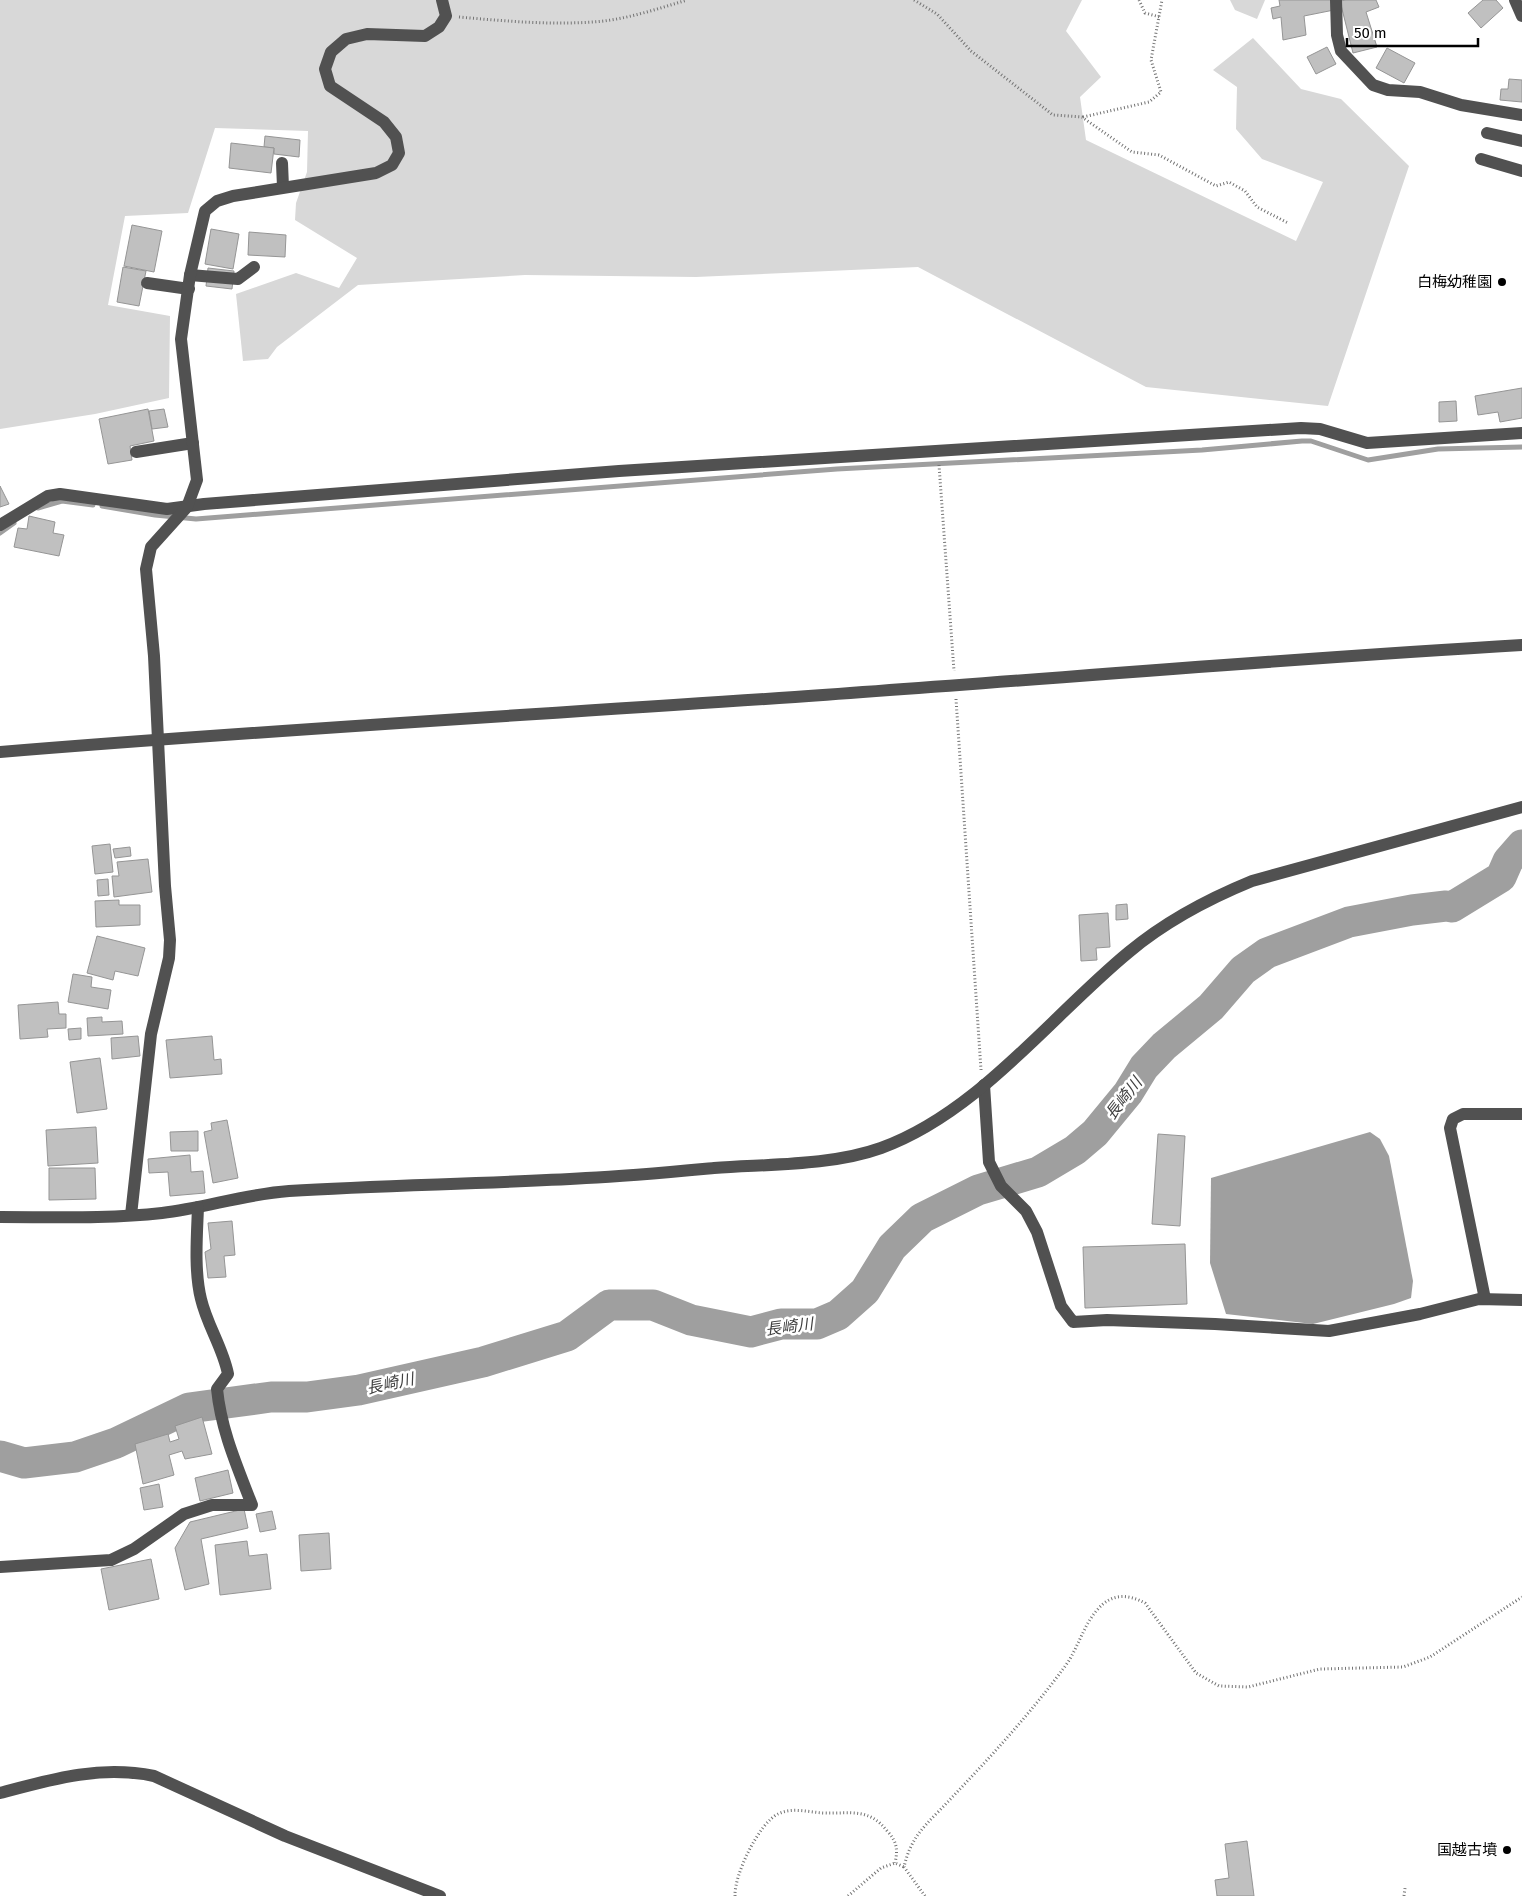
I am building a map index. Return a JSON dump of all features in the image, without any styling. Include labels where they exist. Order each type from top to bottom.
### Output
[{"type":"street","points":[[131,1215],[152,1034],[170,940],[157,739],[154,656],[146,569],[151,547],[179,514],[197,480],[182,339],[190,275],[205,211],[217,201],[233,196],[376,173],[392,165],[399,153],[396,137],[384,122],[330,86],[325,69],[331,52],[346,39],[367,34],[425,36],[439,27],[446,16],[442,0]]},
{"type":"street","points":[[1336,0],[1337,35],[1341,50],[1373,85],[1388,90],[1420,92],[1461,105],[1522,115]]},
{"type":"street","points":[[1515,0],[1522,16]]},
{"type":"street","points":[[1487,134],[1522,141]]},
{"type":"street","points":[[1481,159],[1522,171]]},
{"type":"street","points":[[282,163],[283,187]]},
{"type":"street","points":[[190,275],[238,279],[254,266]]},
{"type":"street","points":[[147,282],[189,289]]},
{"type":"street","points":[[0,525],[48,496],[60,494],[167,510],[179,514],[629,470],[1301,428],[1320,429],[1367,443],[1522,433]]},
{"type":"street","points":[[136,452],[193,443]]},
{"type":"street","points":[[0,752],[157,739],[955,686],[1350,655],[1522,645]]},
{"type":"street","points":[[0,1217],[131,1215],[198,1207],[233,1198],[286,1191],[585,1178],[840,1158],[882,1148],[932,1122],[984,1085],[1129,952],[1181,915],[1216,896],[1252,881],[1522,807]]},
{"type":"street","points":[[984,1085],[989,1162],[1001,1186],[1026,1211],[1033,1225],[1061,1306],[1074,1322],[1107,1320],[1329,1331],[1486,1299],[1522,1300]]},
{"type":"street","points":[[1486,1299],[1450,1128],[1453,1119],[1464,1114],[1522,1114]]},
{"type":"street","points":[[0,1567],[111,1560],[134,1549],[184,1514],[212,1505],[252,1505],[228,1442],[219,1412],[217,1389],[228,1374],[226,1361],[201,1298],[197,1251],[198,1207]]},
{"type":"street","points":[[0,1793],[69,1775],[105,1771],[134,1772],[154,1776],[285,1836],[440,1896]]},
{"type":"path","points":[[446,16],[526,23],[595,22],[652,10],[687,0]]},
{"type":"path","points":[[914,0],[937,14],[971,51],[1053,115],[1082,117],[1148,102],[1161,92],[1151,60],[1162,0]]},
{"type":"path","points":[[1139,0],[1145,12],[1160,17]]},
{"type":"path","points":[[1082,117],[1132,152],[1159,155],[1216,186],[1229,182],[1245,191],[1257,207],[1288,223]]},
{"type":"path","points":[[939,467],[980,1064],[984,1085]]},
{"type":"path","points":[[904,1867],[908,1847],[923,1827],[1014,1730],[1067,1663],[1098,1609],[1119,1595],[1133,1596],[1145,1603],[1196,1673],[1220,1686],[1248,1687],[1320,1669],[1403,1667],[1430,1657],[1522,1597]]},
{"type":"path","points":[[735,1896],[754,1842],[766,1822],[779,1814],[797,1810],[871,1815],[882,1823],[893,1838],[898,1852],[895,1863]]},
{"type":"path","points":[[848,1896],[881,1868],[895,1863],[904,1867],[925,1896]]},
{"type":"path","points":[[1404,1896],[1405,1888]]},
{"type":"shaded area","points":[[0,0],[1082,0],[1066,31],[1101,77],[1080,97],[1086,140],[1296,241],[1323,182],[1262,159],[1236,129],[1237,87],[1213,70],[1253,38],[1301,89],[1341,99],[1409,166],[1328,406],[1146,387],[918,267],[696,277],[525,275],[358,285],[277,347],[268,359],[243,361],[236,294],[296,273],[339,288],[357,258],[295,220],[296,203],[307,172],[308,131],[215,128],[188,213],[125,216],[108,305],[170,316],[169,398],[95,414],[0,429]]},
{"type":"shaded area","points":[[1230,0],[1265,0],[1257,19],[1235,10]]},
{"type":"shaded area","points":[[1370,1132],[1380,1139],[1389,1156],[1413,1281],[1411,1298],[1313,1324],[1226,1314],[1210,1263],[1211,1178]]},
{"type":"building","points":[[1279,0],[1332,0],[1334,10],[1304,16],[1306,35],[1283,40],[1281,17],[1273,19],[1271,8],[1280,6]]},
{"type":"building","points":[[1376,0],[1379,7],[1366,12],[1377,47],[1353,53],[1340,1]]},
{"type":"building","points":[[1483,0],[1496,0],[1503,8],[1481,28],[1468,13]]},
{"type":"building","points":[[1327,47],[1336,64],[1316,74],[1307,57]]},
{"type":"building","points":[[1387,48],[1415,63],[1404,83],[1376,68]]},
{"type":"building","points":[[1509,79],[1522,80],[1522,102],[1500,100],[1501,89],[1508,89]]},
{"type":"building","points":[[265,136],[300,140],[299,157],[274,154],[274,148],[264,147]]},
{"type":"building","points":[[231,143],[274,148],[271,173],[229,168]]},
{"type":"building","points":[[132,225],[162,231],[154,272],[124,266]]},
{"type":"building","points":[[211,229],[239,234],[233,269],[205,264]]},
{"type":"building","points":[[249,232],[286,235],[285,257],[248,255]]},
{"type":"building","points":[[123,267],[146,271],[139,306],[117,302]]},
{"type":"building","points":[[208,268],[234,271],[232,289],[206,286]]},
{"type":"building","points":[[1522,388],[1522,418],[1500,422],[1498,412],[1478,415],[1475,396]]},
{"type":"building","points":[[1456,401],[1457,421],[1439,422],[1439,402]]},
{"type":"building","points":[[148,409],[154,441],[130,446],[132,460],[108,464],[99,419]]},
{"type":"building","points":[[164,409],[168,427],[152,429],[149,411]]},
{"type":"building","points":[[0,486],[9,504],[0,507]]},
{"type":"building","points":[[29,516],[55,522],[53,533],[64,535],[59,556],[14,547],[18,528],[27,529]]},
{"type":"building","points":[[110,844],[113,872],[95,874],[92,846]]},
{"type":"building","points":[[130,847],[131,856],[115,858],[113,849]]},
{"type":"building","points":[[148,859],[152,892],[114,897],[112,876],[119,876],[117,862]]},
{"type":"building","points":[[108,879],[109,895],[98,896],[97,880]]},
{"type":"building","points":[[119,900],[119,905],[140,905],[140,925],[96,927],[95,901]]},
{"type":"building","points":[[1127,904],[1128,919],[1116,920],[1116,905]]},
{"type":"building","points":[[1108,913],[1110,947],[1096,948],[1097,960],[1081,961],[1079,915]]},
{"type":"building","points":[[97,936],[145,948],[138,976],[115,971],[113,980],[87,973]]},
{"type":"building","points":[[73,974],[92,977],[91,987],[111,990],[108,1009],[68,1002]]},
{"type":"building","points":[[58,1002],[59,1014],[66,1014],[66,1028],[47,1029],[48,1037],[20,1039],[18,1005]]},
{"type":"building","points":[[102,1017],[102,1022],[122,1021],[123,1034],[88,1036],[87,1018]]},
{"type":"building","points":[[81,1028],[81,1039],[69,1040],[68,1029]]},
{"type":"building","points":[[138,1036],[140,1056],[112,1059],[111,1038]]},
{"type":"building","points":[[212,1036],[214,1060],[221,1059],[222,1074],[170,1078],[166,1040]]},
{"type":"building","points":[[100,1058],[107,1109],[77,1113],[70,1062]]},
{"type":"building","points":[[227,1120],[238,1178],[213,1183],[204,1132],[212,1130],[211,1123]]},
{"type":"building","points":[[96,1127],[98,1163],[48,1166],[46,1130]]},
{"type":"building","points":[[198,1131],[198,1151],[171,1151],[170,1132]]},
{"type":"building","points":[[1158,1134],[1185,1136],[1180,1226],[1152,1224]]},
{"type":"building","points":[[190,1155],[191,1172],[203,1171],[205,1193],[170,1196],[168,1172],[149,1173],[148,1159]]},
{"type":"building","points":[[49,1168],[95,1168],[96,1199],[49,1200]]},
{"type":"building","points":[[232,1221],[235,1255],[224,1256],[226,1277],[208,1278],[205,1252],[211,1249],[208,1223]]},
{"type":"building","points":[[1185,1244],[1187,1304],[1085,1308],[1083,1247]]},
{"type":"building","points":[[202,1417],[212,1454],[185,1459],[182,1451],[169,1455],[174,1475],[143,1484],[135,1444],[168,1434],[170,1442],[179,1439],[175,1426]]},
{"type":"building","points":[[228,1470],[233,1493],[200,1501],[195,1478]]},
{"type":"building","points":[[159,1484],[163,1507],[144,1510],[140,1488]]},
{"type":"building","points":[[244,1509],[248,1528],[201,1539],[209,1584],[185,1590],[175,1548],[190,1522]]},
{"type":"building","points":[[272,1511],[276,1529],[260,1532],[256,1514]]},
{"type":"building","points":[[329,1533],[331,1569],[301,1571],[299,1535]]},
{"type":"building","points":[[247,1541],[249,1556],[267,1554],[271,1589],[220,1595],[215,1545]]},
{"type":"building","points":[[151,1559],[159,1599],[109,1610],[101,1569]]},
{"type":"building","points":[[1247,1841],[1254,1896],[1217,1896],[1215,1880],[1229,1878],[1225,1844]]},
{"type":"waterway","points":[[102,506],[155,515],[196,519],[837,469],[1202,450],[1302,441],[1311,441],[1368,460],[1438,449],[1522,447]]},
{"type":"waterway","points":[[38,508],[62,501],[93,505]]},
{"type":"waterway","points":[[0,533],[14,523]]},
{"type":"waterway","name":"長崎川","points":[[0,1456],[24,1463],[75,1457],[116,1443],[189,1408],[271,1397],[307,1397],[359,1390],[483,1362],[567,1336],[609,1305],[653,1305],[691,1320],[751,1332],[781,1324],[817,1324],[838,1315],[865,1291],[892,1247],[922,1218],[978,1190],[1038,1172],[1075,1150],[1095,1133],[1128,1093],[1144,1067],[1164,1046],[1211,1007],[1243,970],[1267,953],[1349,922],[1412,910],[1452,907],[1501,877],[1508,861],[1522,845]]},
{"type":"place","name":"白梅幼稚園","points":[[1502,282]]},
{"type":"place","name":"国越古墳","points":[[1507,1850]]}]
